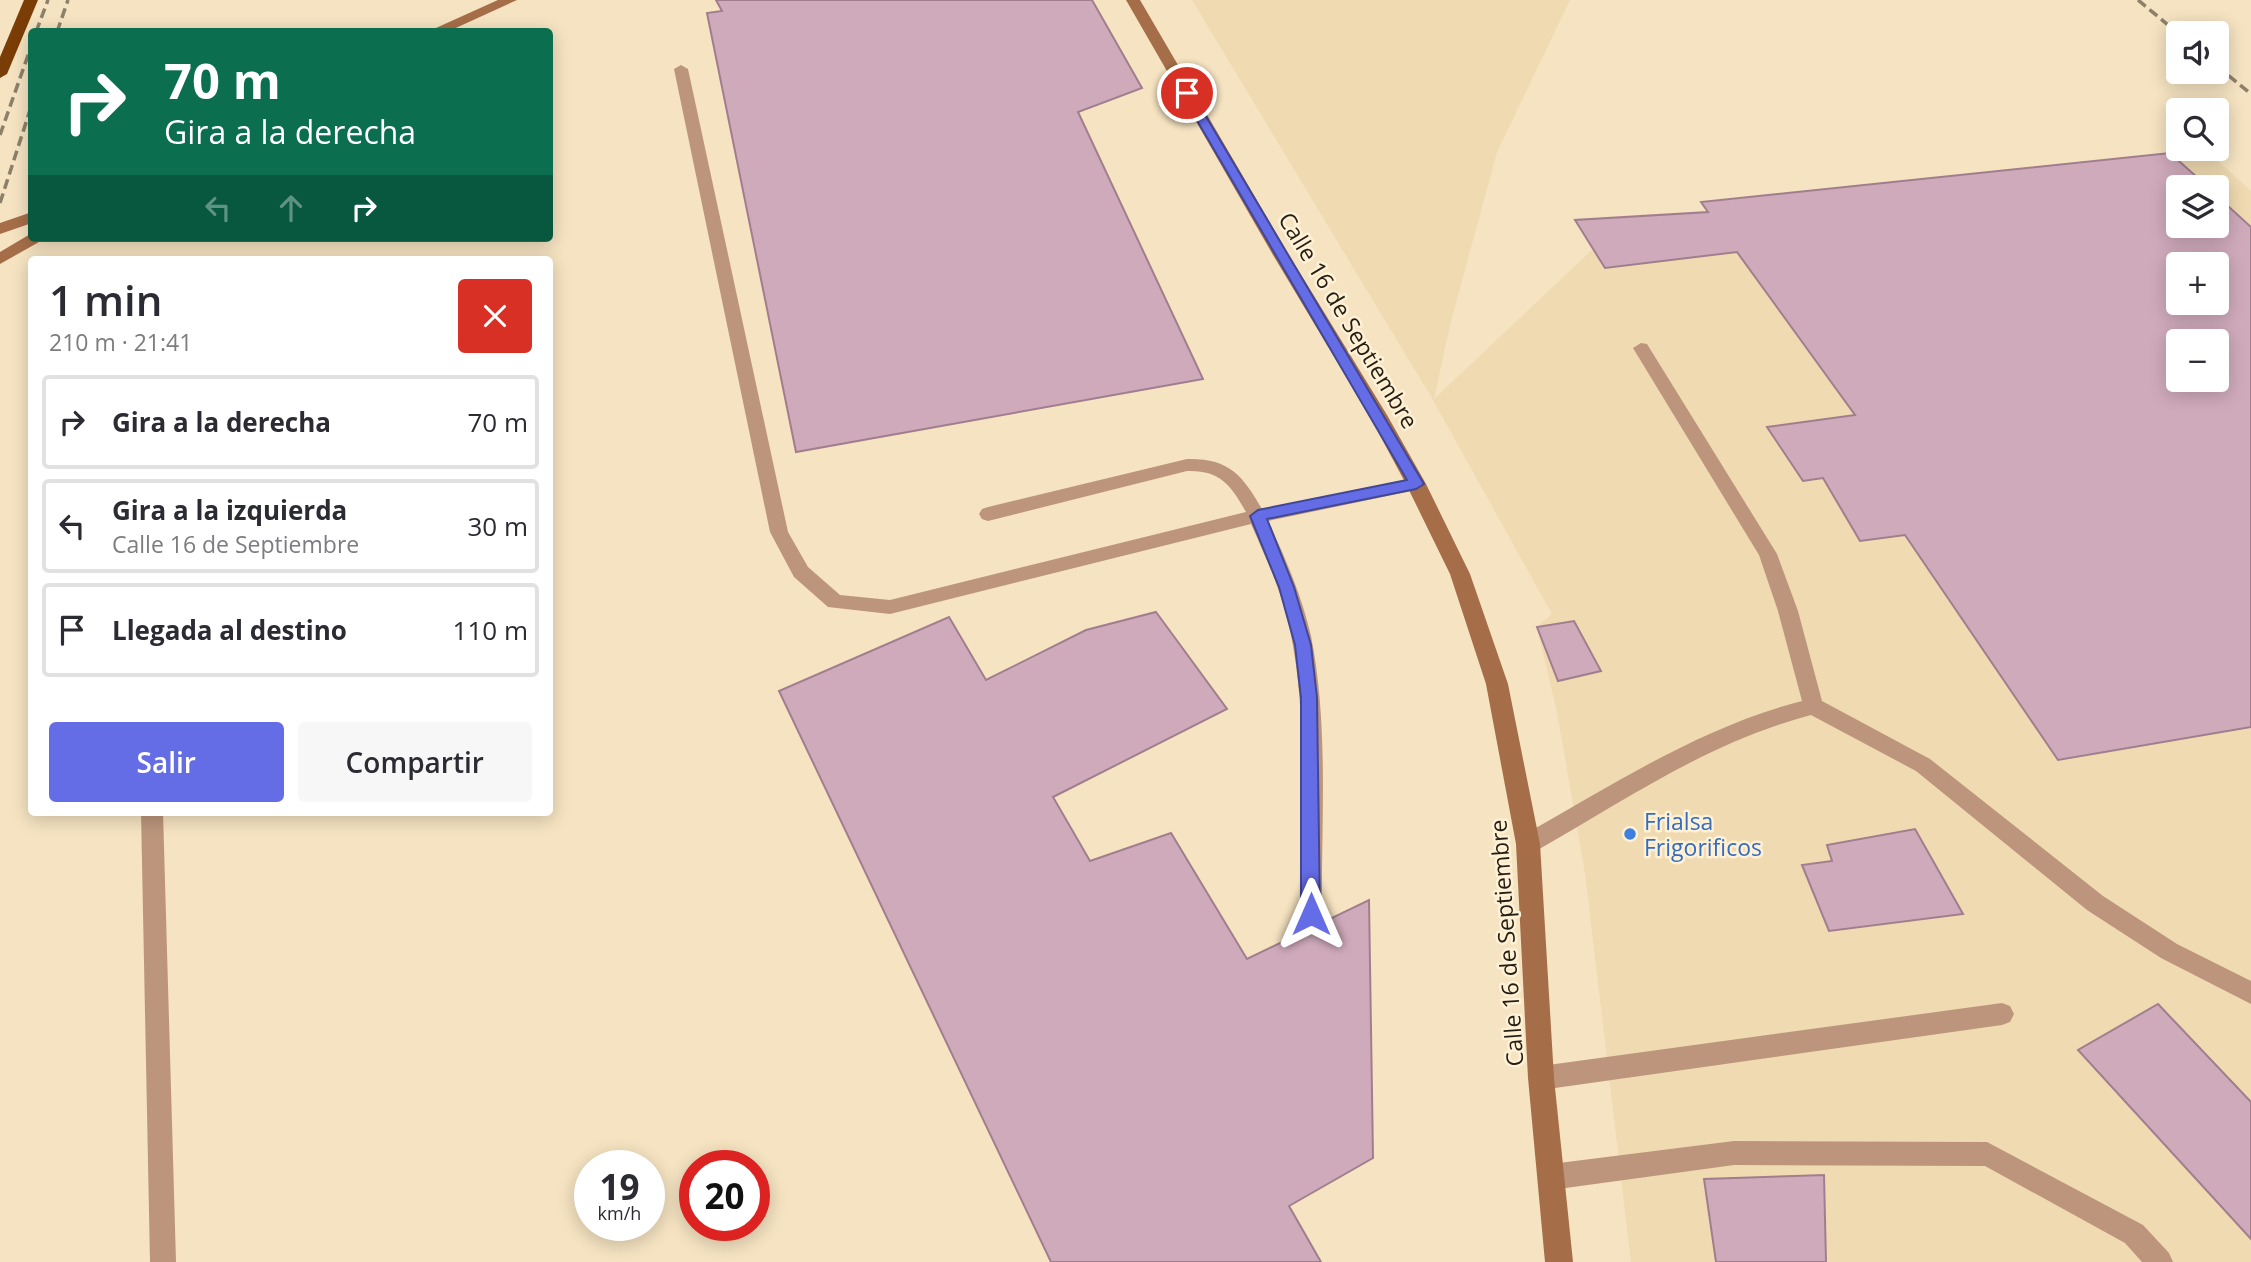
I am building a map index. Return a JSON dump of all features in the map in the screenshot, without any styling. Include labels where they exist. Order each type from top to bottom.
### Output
[{"type":"highway","points":[[0,74],[32,0]]},
{"type":"main road","points":[[444,28],[510,0]]},
{"type":"main road","name":"Calle 16 de Septiembre","points":[[1133,0],[1416,484],[1460,574],[1496,684],[1528,844],[1541,1078],[1559,1262]]},
{"type":"main road","points":[[0,229],[28,218]]},
{"type":"main road","points":[[0,259],[28,241]]},
{"type":"lane","points":[[681,69],[779,532],[801,572],[835,602],[890,607],[1258,516],[1416,484]]},
{"type":"lane","points":[[1641,348],[1768,554],[1788,611],[1813,706]]},
{"type":"lane","points":[[988,514],[1187,466],[1210,465],[1226,473],[1238,487],[1258,516],[1287,587],[1303,645],[1309,698],[1311,914]]},
{"type":"lane","points":[[1528,844],[1693,750],[1764,719],[1813,706],[1923,765],[2095,903],[2169,951],[2251,993]]},
{"type":"lane","points":[[152,816],[163,1262]]},
{"type":"lane","points":[[1541,1078],[2002,1014]]},
{"type":"lane","points":[[1551,1177],[1734,1153],[1987,1154],[2134,1234],[2160,1262]]},
{"type":"shaded area","points":[[1192,0],[1570,0],[1497,152],[1451,321],[1434,399],[1593,249],[1575,220],[1707,212],[1701,202],[2166,153],[2166,161],[2218,161],[2251,191],[2251,1262],[1631,1262],[1585,873],[1557,712],[1537,627],[1552,614],[1433,400]]},
{"type":"building","points":[[716,0],[1092,0],[1142,88],[1078,112],[1203,379],[796,452],[707,13],[722,11]]},
{"type":"building","points":[[2166,153],[2166,161],[2179,161],[2195,175],[2166,175],[2166,238],[2229,238],[2229,207],[2251,227],[2251,727],[2058,760],[1905,535],[1860,541],[1823,478],[1803,481],[1767,427],[1855,415],[1737,252],[1605,268],[1575,220],[1708,212],[1701,202]]},
{"type":"building","points":[[1156,612],[1227,709],[1053,797],[1090,861],[1171,833],[1247,959],[1369,900],[1373,1158],[1289,1206],[1321,1262],[1051,1262],[779,691],[949,617],[986,680],[1086,630]]},
{"type":"building","points":[[1574,621],[1601,671],[1558,681],[1537,627]]},
{"type":"building","points":[[1915,829],[1963,914],[1829,931],[1802,865],[1832,861],[1827,845]]},
{"type":"building","points":[[2158,1004],[2251,1102],[2251,1239],[2078,1050]]},
{"type":"building","points":[[1824,1175],[1826,1262],[1716,1262],[1704,1179]]},
{"type":"railway","points":[[38,28],[48,0]]},
{"type":"railway","points":[[58,28],[68,0]]},
{"type":"railway","points":[[2138,0],[2166,23]]},
{"type":"railway","points":[[0,135],[28,55]]},
{"type":"railway","points":[[2229,76],[2251,94]]},
{"type":"railway","points":[[0,203],[28,116]]},
{"type":"place","name":"Frialsa Frigorificos","points":[[1630,834]]},
{"type":"route","points":[[1187,93],[1416,484],[1258,516],[1287,587],[1303,645],[1309,698],[1311,914]]}]
